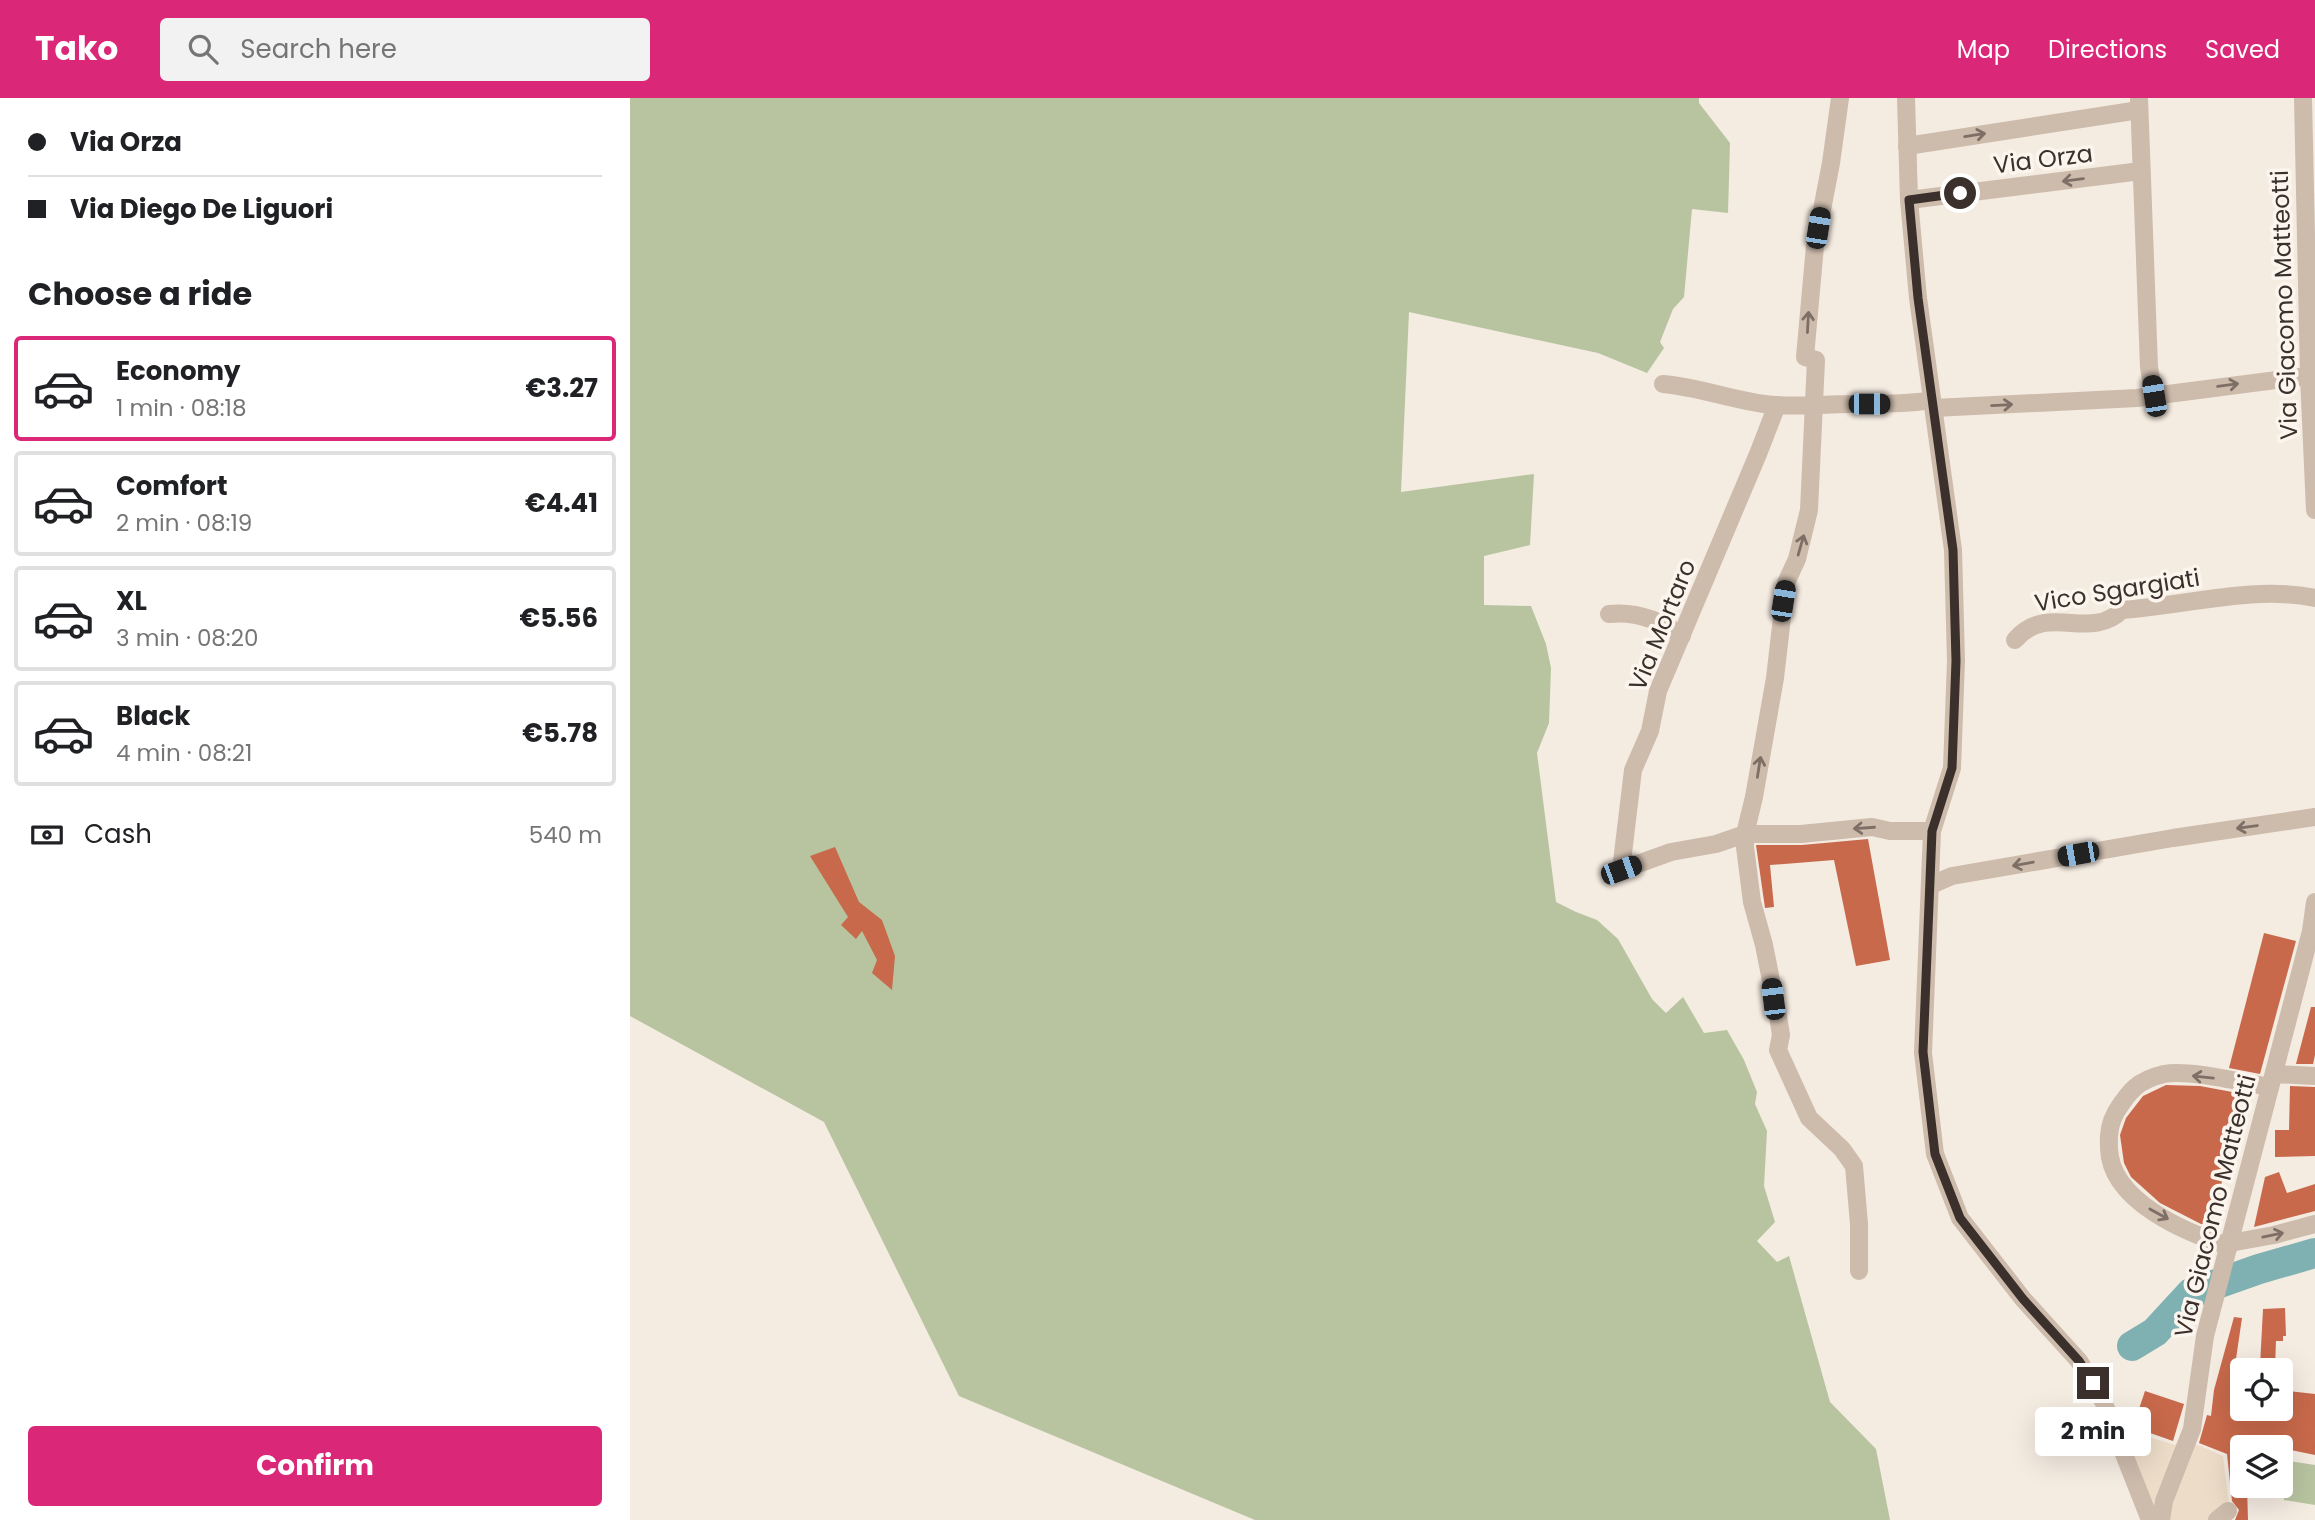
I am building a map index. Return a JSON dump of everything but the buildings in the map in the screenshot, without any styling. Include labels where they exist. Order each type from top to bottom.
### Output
[{"type":"street","points":[[1840,98],[1832,163],[1815,246],[1809,299],[1805,357],[1816,360],[1809,510],[1797,559],[1786,583],[1775,678],[1745,834],[1752,902],[1764,946],[1781,1035],[1778,1050],[1809,1118],[1842,1149],[1854,1166],[1859,1224],[1859,1271]]},
{"type":"street","points":[[1906,98],[1909,200],[1918,298],[1953,550],[1956,661],[1952,768],[1932,831],[1923,1052],[1935,1154],[1960,1218],[2023,1299],[2079,1361],[2103,1401],[2150,1520]]},
{"type":"street","name":"Via Giacomo Matteotti","points":[[2303,98],[2315,510]]},
{"type":"street","points":[[1908,146],[2139,104],[2149,367],[2154,396]]},
{"type":"street","name":"Via Orza","points":[[1909,200],[2141,171]]},
{"type":"street","points":[[1663,384],[1763,404],[1813,406],[2154,396],[2312,376]]},
{"type":"street","name":"Via Mortaro","points":[[1745,834],[1716,844],[1671,852],[1621,870],[1633,770],[1650,731],[1658,691],[1777,405]]},
{"type":"street","name":"Vico Sgargiati","points":[[2015,640],[2024,630],[2045,621],[2075,624],[2112,620],[2122,610],[2253,595],[2294,593],[2315,598]]},
{"type":"street","points":[[1609,614],[1622,613],[1662,622],[1682,636]]},
{"type":"street","points":[[1931,885],[1952,876],[2315,817]]},
{"type":"street","points":[[1745,834],[1801,834],[1872,827],[1890,831],[1932,831]]},
{"type":"street","name":"Via Giacomo Matteotti","points":[[2161,1520],[2164,1501],[2192,1429],[2206,1336],[2311,931],[2315,902]]},
{"type":"street","points":[[2315,1076],[2272,1081],[2166,1074],[2129,1090],[2112,1118],[2108,1133],[2109,1157],[2117,1179],[2138,1202],[2228,1250],[2315,1224]]},
{"type":"street","points":[[2139,1491],[2154,1500],[2164,1501]]},
{"type":"green space","points":[[630,98],[1699,98],[1699,103],[1730,143],[1728,213],[1692,209],[1684,297],[1673,309],[1660,342],[1664,348],[1647,373],[1598,353],[1409,312],[1401,492],[1534,474],[1530,545],[1484,556],[1484,605],[1531,606],[1546,644],[1551,668],[1549,723],[1537,753],[1556,902],[1597,920],[1618,939],[1652,999],[1666,1013],[1683,997],[1704,1033],[1727,1030],[1744,1060],[1757,1092],[1755,1104],[1767,1131],[1764,1186],[1775,1222],[1757,1241],[1777,1262],[1789,1256],[1830,1402],[1876,1449],[1890,1520],[1255,1520],[959,1396],[824,1122],[630,1016]]},
{"type":"green space","points":[[2293,1462],[2315,1465],[2315,1505],[2284,1500],[2293,1498]]},
{"type":"shaded area","points":[[2123,1429],[2175,1445],[2181,1442],[2201,1446],[2223,1456],[2231,1520],[2159,1520]]},
{"type":"waterway","points":[[2132,1346],[2155,1332],[2191,1293],[2315,1253]]},
{"type":"route","points":[[1960,193],[1909,200],[1918,298],[1953,550],[1956,661],[1952,768],[1932,831],[1923,1052],[1935,1154],[1960,1218],[2023,1299],[2079,1361],[2093,1383]]}]
